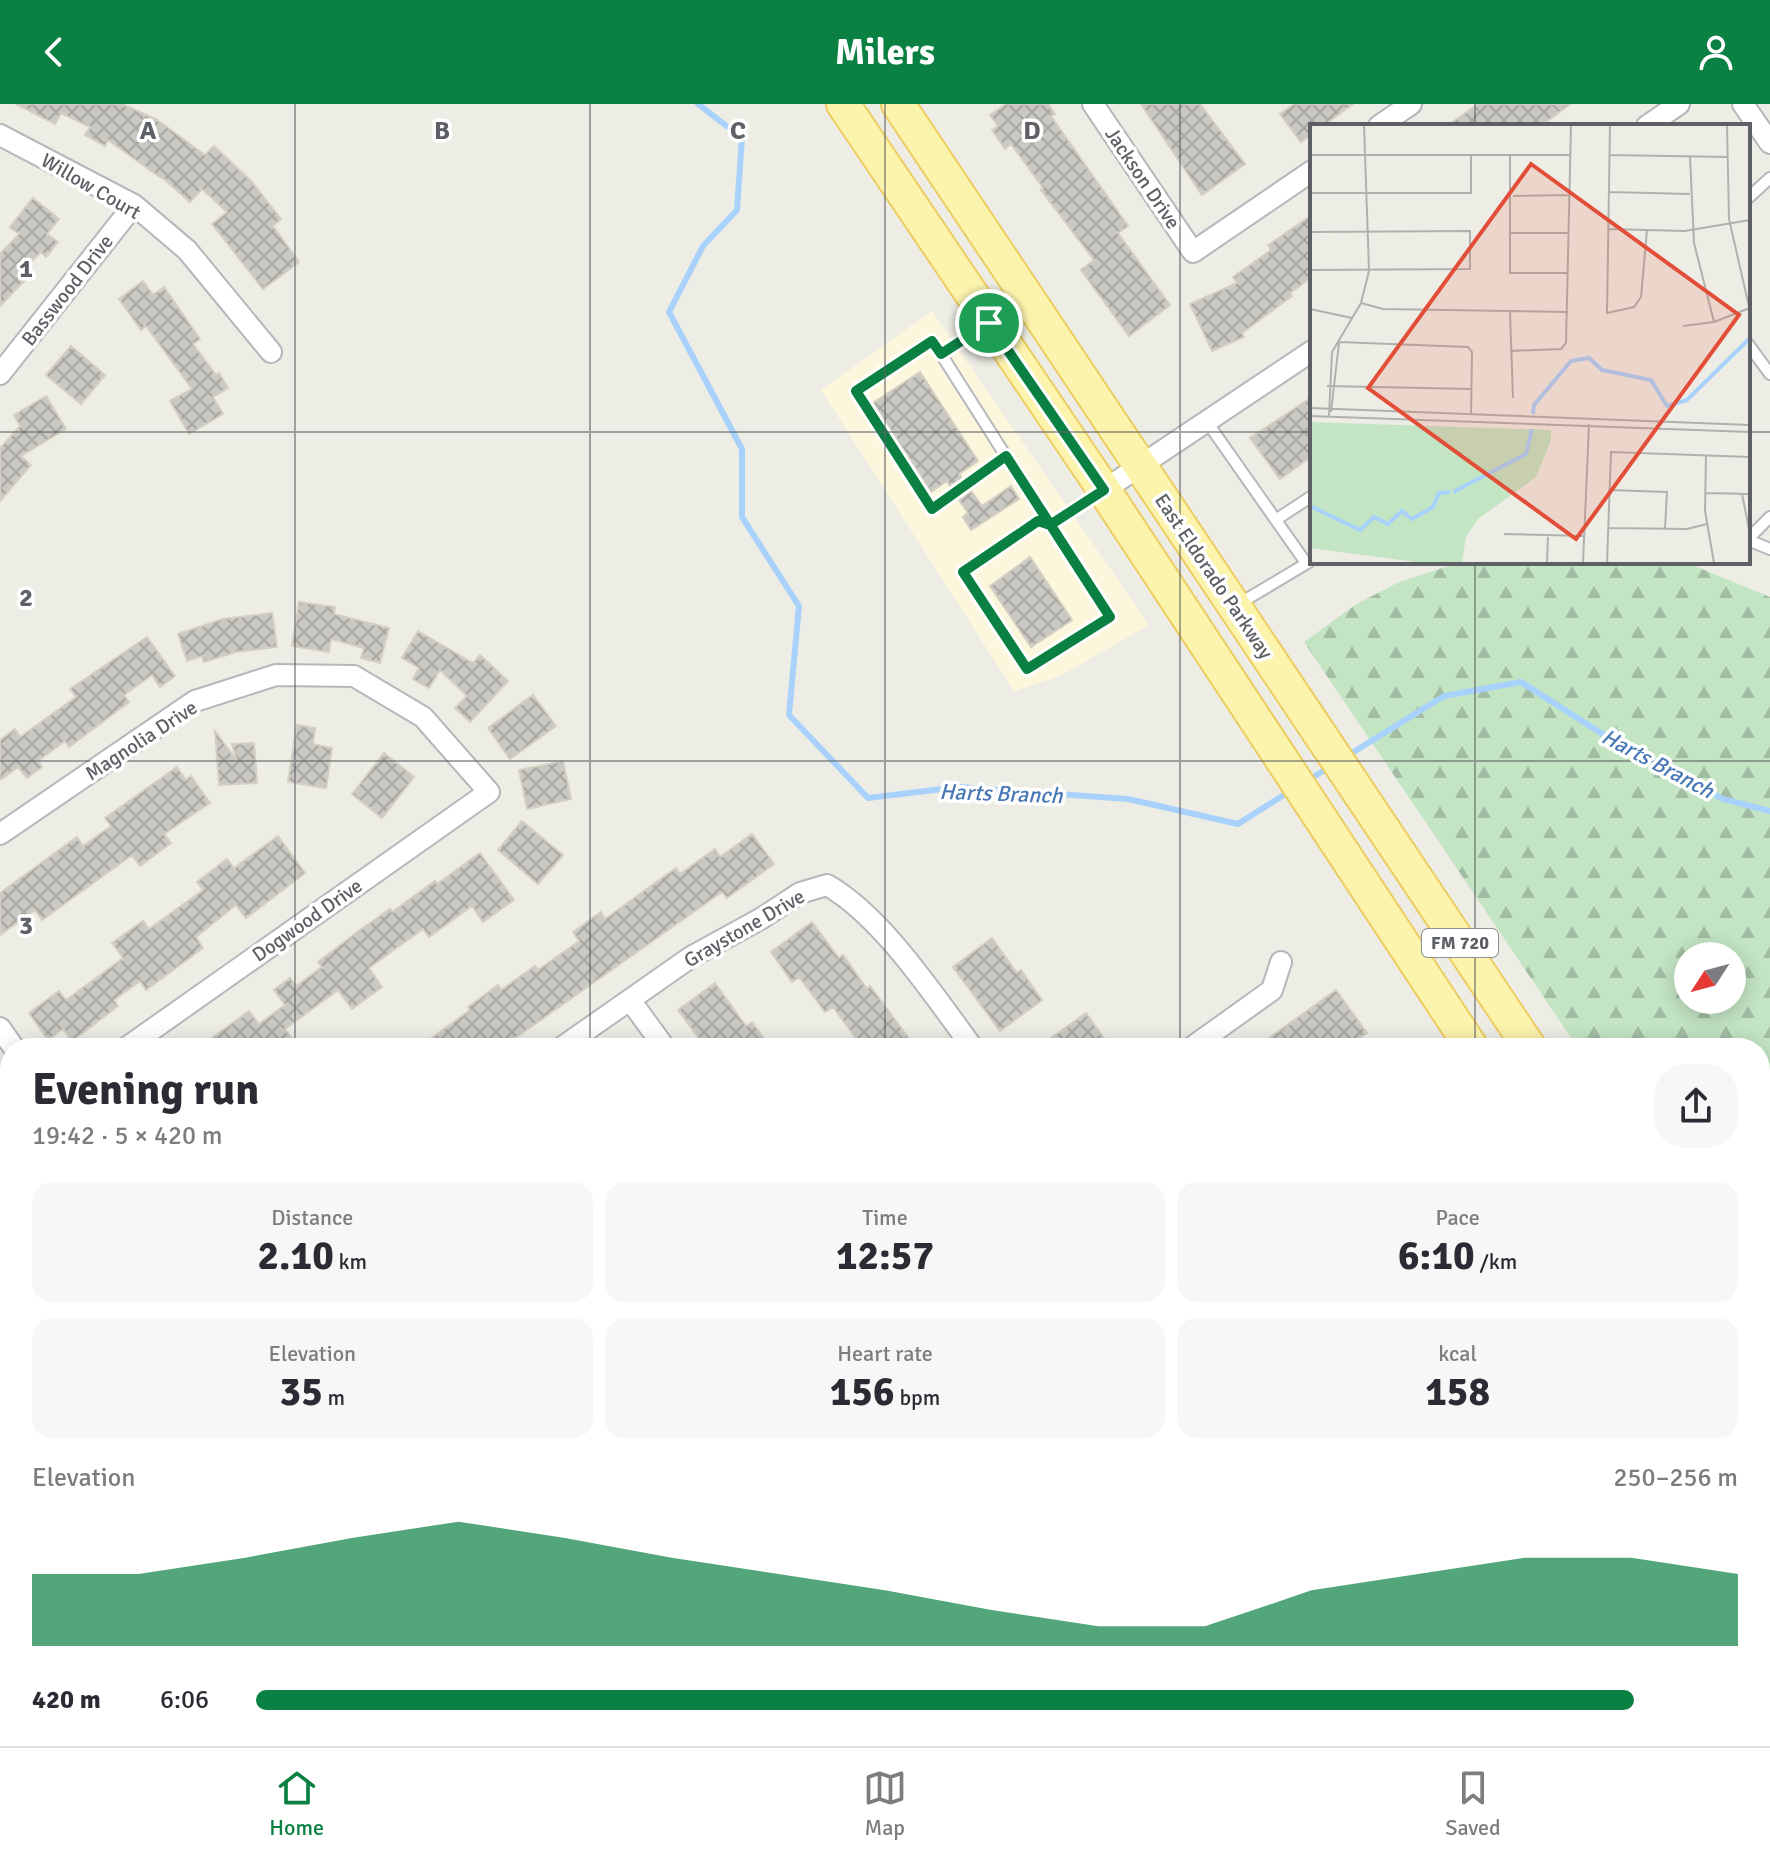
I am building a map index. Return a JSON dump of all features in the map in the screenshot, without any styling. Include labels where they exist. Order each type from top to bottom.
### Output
[{"type":"main road","name":"FM 720","points":[[843,104],[1104,490],[1465,1038]]},
{"type":"main road","name":"East Eldorado Parkway","points":[[898,104],[1523,1038]]},
{"type":"street","name":"Jackson Drive","points":[[1093,104],[1193,252],[1310,172]]},
{"type":"street","points":[[1384,116],[1411,104]]},
{"type":"street","points":[[1650,124],[1679,104]]},
{"type":"street","points":[[1743,104],[1770,143]]},
{"type":"street","name":"Willow Court","points":[[0,135],[134,205],[187,250],[271,352]]},
{"type":"street","name":"Basswood Drive","points":[[0,374],[134,205]]},
{"type":"street","points":[[1104,490],[1310,352]]},
{"type":"street","name":"Magnolia Drive","points":[[0,834],[195,701],[276,675],[354,676],[423,717],[489,792]]},
{"type":"street","name":"Dogwood Drive","points":[[140,1038],[489,792]]},
{"type":"street","name":"Graystone Drive","points":[[575,1038],[691,957],[800,893],[827,885],[848,896],[913,966],[966,1038]]},
{"type":"street","points":[[1205,1038],[1272,990],[1281,962]]},
{"type":"street","points":[[630,1000],[658,1038]]},
{"type":"lane","points":[[1750,196],[1770,178]]},
{"type":"lane","points":[[941,354],[989,323]]},
{"type":"lane","points":[[1006,456],[932,509],[856,391],[932,341],[1110,617],[1027,669],[963,572],[1038,521],[1050,525]]},
{"type":"lane","points":[[1750,347],[1770,374]]},
{"type":"lane","points":[[1207,422],[1309,562],[1235,606]]},
{"type":"lane","points":[[1050,525],[1104,490]]},
{"type":"lane","points":[[1277,519],[1310,497]]},
{"type":"lane","points":[[1750,537],[1770,517]]},
{"type":"lane","points":[[1750,540],[1770,549]]},
{"type":"shaded area","points":[[932,311],[1149,625],[1060,676],[1014,691],[821,390]]},
{"type":"green space","points":[[1455,564],[1690,564],[1770,597],[1770,1038],[1571,1038],[1304,642],[1355,605],[1399,582]]},
{"type":"building","points":[[16,104],[122,104],[156,119],[205,155],[214,146],[252,182],[281,219],[273,226],[299,262],[263,289],[212,224],[227,212],[202,189],[190,202],[162,177],[108,140],[105,146],[85,135],[90,127],[61,113],[55,124]]},
{"type":"building","points":[[1006,104],[1048,104],[1055,114],[1051,116],[1128,226],[1118,233],[1170,305],[1129,336],[1081,270],[1094,260],[1011,144],[1005,149],[992,130],[998,126],[990,115]]},
{"type":"building","points":[[1141,104],[1200,104],[1245,164],[1202,195]]},
{"type":"building","points":[[1294,104],[1353,104],[1326,124],[1310,124],[1310,135],[1301,142],[1280,114]]},
{"type":"building","points":[[1478,104],[1570,104],[1544,124],[1450,124]]},
{"type":"building","points":[[33,198],[59,219],[47,234],[58,242],[46,257],[41,252],[19,274],[25,280],[0,306],[0,254],[19,234],[10,227]]},
{"type":"building","points":[[1310,216],[1310,278],[1290,293],[1292,296],[1242,333],[1244,337],[1212,351],[1190,304],[1237,283],[1233,277],[1271,250],[1268,245]]},
{"type":"building","points":[[143,281],[153,295],[164,287],[200,339],[193,344],[228,388],[213,397],[223,414],[189,434],[170,401],[192,389],[146,326],[141,330],[119,299]]},
{"type":"building","points":[[71,346],[105,375],[81,404],[46,375]]},
{"type":"building","points":[[920,372],[978,461],[959,474],[962,478],[950,486],[947,481],[931,492],[873,403]]},
{"type":"building","points":[[46,396],[66,429],[21,456],[31,465],[0,501],[0,448],[20,426],[14,415]]},
{"type":"building","points":[[1310,398],[1310,457],[1280,479],[1250,438]]},
{"type":"building","points":[[1011,486],[1019,499],[971,530],[963,517],[968,513],[959,500],[971,491],[982,506]]},
{"type":"building","points":[[1030,557],[1072,620],[1031,647],[990,586]]},
{"type":"building","points":[[299,602],[335,607],[334,614],[389,628],[380,663],[361,658],[364,648],[331,639],[329,652],[292,646]]},
{"type":"building","points":[[272,613],[277,647],[236,652],[204,662],[202,656],[187,661],[178,634],[223,619]]},
{"type":"building","points":[[418,631],[473,663],[480,655],[508,681],[470,722],[455,708],[467,696],[440,670],[429,688],[413,679],[419,668],[402,658]]},
{"type":"building","points":[[147,637],[175,676],[160,687],[152,675],[124,695],[129,702],[69,747],[65,741],[38,761],[42,767],[27,778],[18,767],[0,780],[0,740],[15,729],[20,737],[76,697],[70,689]]},
{"type":"building","points":[[533,695],[556,726],[510,759],[488,728]]},
{"type":"building","points":[[297,725],[315,728],[313,744],[332,748],[326,788],[288,782]]},
{"type":"building","points":[[215,731],[237,761],[232,744],[254,743],[257,783],[219,785]]},
{"type":"building","points":[[384,753],[414,777],[382,818],[352,794]]},
{"type":"building","points":[[563,761],[571,799],[527,809],[519,770]]},
{"type":"building","points":[[177,767],[186,780],[191,776],[210,803],[164,834],[171,843],[140,866],[132,855],[42,920],[35,910],[0,935],[0,893],[77,837],[83,846],[111,826],[105,818]]},
{"type":"building","points":[[522,821],[563,855],[538,884],[498,850]]},
{"type":"building","points":[[752,834],[774,864],[727,898],[722,892],[515,1038],[432,1038],[498,985],[501,990],[535,966],[538,970],[579,941],[573,932],[601,912],[605,919],[676,868],[680,874],[715,849],[720,857]]},
{"type":"building","points":[[278,836],[305,873],[246,918],[236,905],[196,937],[203,948],[146,990],[140,981],[114,1000],[118,1006],[76,1038],[70,1038],[63,1029],[47,1038],[29,1013],[59,991],[66,1000],[123,958],[112,943],[143,921],[149,929],[203,890],[197,882],[227,859],[234,868]]},
{"type":"building","points":[[480,853],[514,900],[483,922],[472,906],[429,937],[423,929],[369,968],[382,987],[352,1009],[338,990],[285,1029],[292,1038],[212,1038],[249,1011],[259,1024],[285,1005],[274,990],[290,978],[296,986],[322,967],[318,962],[360,930],[390,909],[392,912],[435,881],[437,884]]},
{"type":"building","points":[[812,922],[839,958],[843,955],[867,989],[870,986],[909,1038],[856,1038],[833,1007],[825,1012],[799,977],[792,982],[771,952]]},
{"type":"building","points":[[992,938],[1017,973],[1021,970],[1042,1000],[1000,1031],[953,967]]},
{"type":"building","points":[[715,983],[746,1026],[752,1022],[764,1038],[699,1038],[678,1010]]},
{"type":"building","points":[[1336,990],[1367,1033],[1360,1038],[1269,1038]]},
{"type":"building","points":[[1086,1013],[1104,1038],[1051,1038]]},
{"type":"waterway","name":"Harts Branch","points":[[698,104],[742,138],[737,210],[703,246],[669,312],[742,449],[742,517],[799,606],[789,715],[868,798],[959,787],[1128,799],[1238,824],[1290,791]]},
{"type":"waterway","name":"Harts Branch","points":[[1347,756],[1444,696],[1521,682],[1604,735],[1723,799],[1770,811]]},
{"type":"waterway","name":"Harts Branch","points":[[1307,781],[1331,766]]},
{"type":"route","points":[[989,323],[941,354],[932,341],[856,391],[932,509],[1006,456],[1050,525],[1110,617],[1027,669],[963,572],[1038,521],[1050,525],[1104,490],[989,323]]}]
